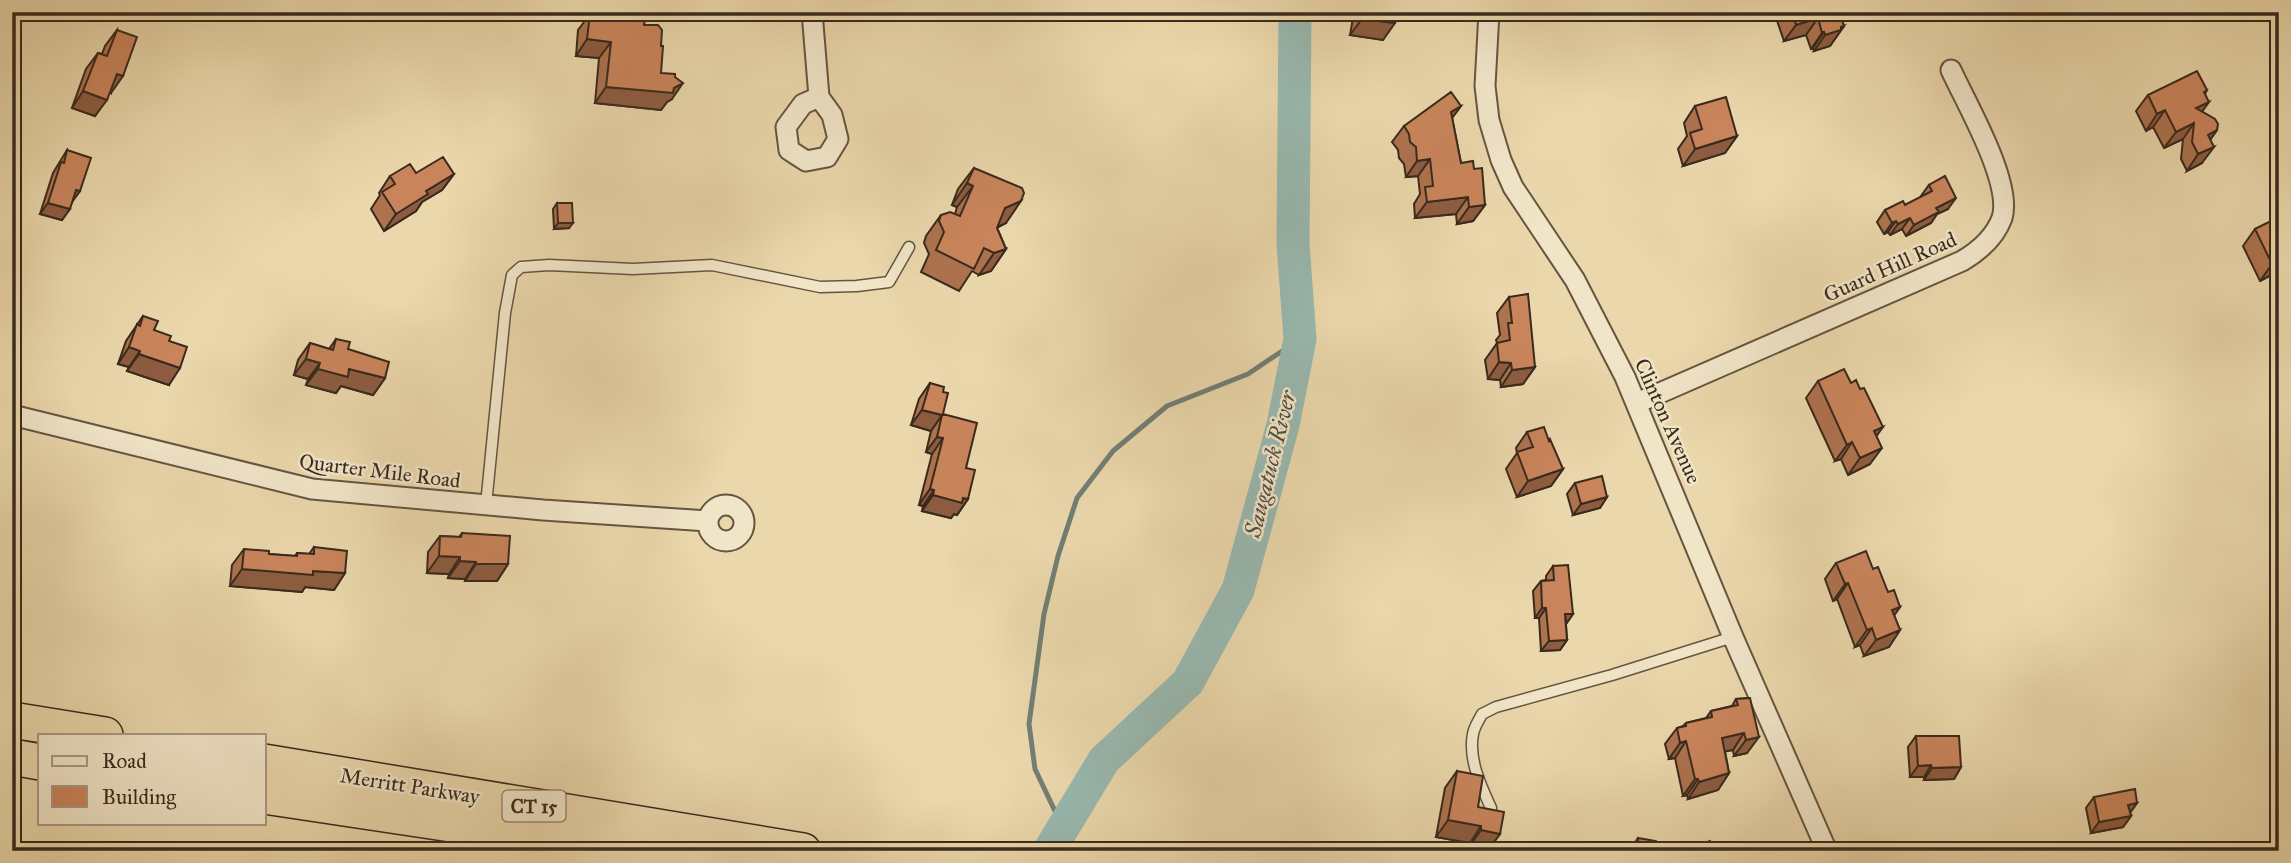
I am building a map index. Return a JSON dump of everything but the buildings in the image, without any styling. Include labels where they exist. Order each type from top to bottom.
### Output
[{"type":"highway","points":[[12,720],[99,734]]},
{"type":"highway","points":[[12,757],[38,762]]},
{"type":"highway","name":"Merritt Parkway","points":[[266,761],[803,851]]},
{"type":"highway","points":[[12,764],[38,768]]},
{"type":"highway","name":"Merritt Parkway","points":[[266,796],[632,851]]},
{"type":"street","points":[[812,12],[819,97]]},
{"type":"street","name":"Clinton Avenue","points":[[1489,12],[1485,86],[1489,120],[1497,150],[1513,187],[1558,252],[1579,289],[1637,403],[1733,637],[1827,851]]},
{"type":"street","name":"Guard Hill Road","points":[[1637,403],[1962,261],[1986,243],[2003,216],[2000,182],[1996,165],[1951,70]]},
{"type":"street","name":"Quarter Mile Road","points":[[12,415],[312,489],[708,521]]},
{"type":"lane","points":[[486,505],[505,313],[512,275],[521,267],[633,269],[712,265],[820,287],[857,286],[888,282],[909,247]]},
{"type":"lane","points":[[1491,808],[1479,781],[1473,756],[1473,733],[1482,714],[1496,707],[1612,675],[1733,637]]},
{"type":"waterway","name":"Saugatuck River","points":[[1049,851],[1104,760],[1188,682],[1238,590],[1283,425],[1300,339],[1293,244],[1295,12]]},
{"type":"waterway","points":[[1063,828],[1035,769],[1029,724],[1044,614],[1058,556],[1077,498],[1113,451],[1167,406],[1248,374],[1300,339]]}]
